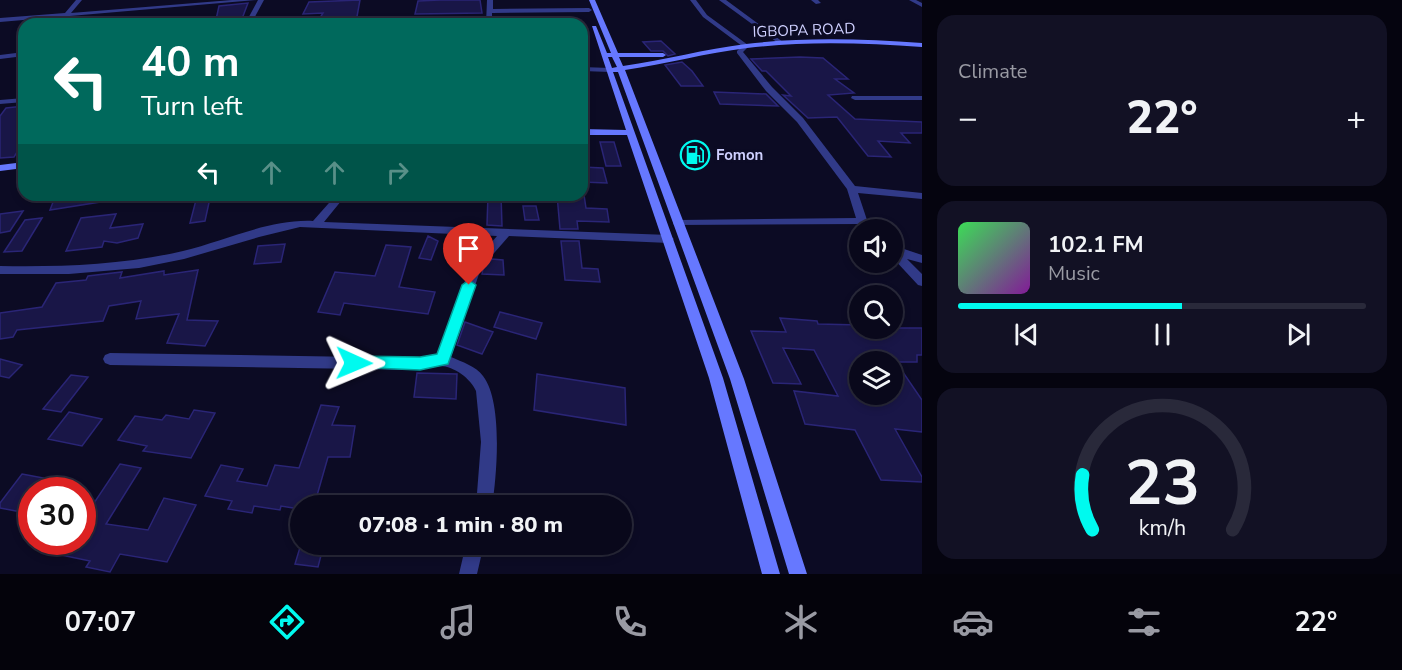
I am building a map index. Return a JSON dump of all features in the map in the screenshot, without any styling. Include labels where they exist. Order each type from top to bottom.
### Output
[{"type":"main road","points":[[585,0],[678,224],[737,379],[798,574]]},
{"type":"main road","points":[[592,0],[609,55]]},
{"type":"main road","name":"IGBOPA ROAD","points":[[688,55],[780,42],[838,40],[922,45]]},
{"type":"main road","points":[[609,55],[688,55]]},
{"type":"main road","points":[[616,70],[688,55]]},
{"type":"main road","points":[[616,70],[632,133],[716,378],[771,574]]},
{"type":"main road","points":[[588,132],[632,133]]},
{"type":"main road","points":[[0,168],[18,166]]},
{"type":"street","points":[[67,14],[79,0]]},
{"type":"street","points":[[22,18],[170,3],[254,0]]},
{"type":"street","points":[[251,18],[261,0]]},
{"type":"street","points":[[489,18],[490,0]]},
{"type":"street","points":[[693,0],[705,16],[746,46],[739,52],[769,89],[800,120],[852,189],[861,219]]},
{"type":"street","points":[[722,0],[780,42]]},
{"type":"street","points":[[912,0],[922,5]]},
{"type":"street","points":[[490,11],[589,10]]},
{"type":"street","points":[[0,20],[18,18]]},
{"type":"street","points":[[0,57],[18,55]]},
{"type":"street","points":[[588,69],[616,70]]},
{"type":"street","points":[[855,98],[922,98]]},
{"type":"street","points":[[0,102],[18,100]]},
{"type":"street","points":[[852,189],[922,196]]},
{"type":"street","points":[[316,224],[336,201]]},
{"type":"street","points":[[678,224],[849,221]]},
{"type":"street","points":[[0,270],[38,271],[132,264],[183,255],[280,227],[316,224],[354,228],[669,239]]},
{"type":"street","points":[[443,360],[476,267],[506,232]]},
{"type":"street","points":[[903,253],[922,259]]},
{"type":"street","points":[[903,260],[922,282]]},
{"type":"street","points":[[110,359],[420,364],[443,360],[472,374],[479,381],[484,393],[488,448],[487,495]]},
{"type":"street","points":[[468,574],[473,555]]},
{"type":"building","points":[[360,0],[357,18],[320,18],[323,13],[303,14],[309,2]]},
{"type":"building","points":[[480,0],[482,13],[415,14],[418,1]]},
{"type":"building","points":[[248,3],[242,18],[216,18],[219,6]]},
{"type":"building","points":[[661,41],[675,54],[668,56],[663,51],[651,51],[643,42]]},
{"type":"building","points":[[823,58],[848,79],[835,79],[854,93],[828,95],[855,119],[922,122],[922,133],[901,133],[910,143],[878,141],[891,157],[868,156],[837,117],[808,118],[783,95],[791,96],[751,59]]},
{"type":"building","points":[[682,62],[703,86],[681,86],[665,65]]},
{"type":"building","points":[[714,92],[766,94],[778,106],[720,104]]},
{"type":"building","points":[[18,107],[18,151],[14,157],[0,158],[0,116],[6,108]]},
{"type":"building","points":[[600,142],[614,142],[621,166],[606,166]]},
{"type":"building","points":[[588,167],[603,168],[607,183],[588,182]]},
{"type":"building","points":[[53,201],[100,201],[100,202],[50,210]]},
{"type":"building","points":[[196,201],[209,201],[205,221],[190,223]]},
{"type":"building","points":[[488,201],[501,201],[502,226],[487,225]]},
{"type":"building","points":[[558,201],[585,201],[586,208],[607,209],[609,222],[577,221],[578,229],[560,229]]},
{"type":"building","points":[[523,206],[536,206],[539,220],[525,220]]},
{"type":"building","points":[[23,211],[10,231],[0,233],[0,214]]},
{"type":"building","points":[[116,214],[110,228],[143,224],[138,238],[117,243],[104,241],[102,247],[66,251],[81,218]]},
{"type":"building","points":[[42,218],[22,251],[4,252],[25,220]]},
{"type":"building","points":[[428,236],[438,241],[431,260],[419,258]]},
{"type":"building","points":[[561,241],[579,241],[582,268],[598,269],[600,282],[565,280]]},
{"type":"building","points":[[285,244],[281,262],[254,264],[258,246]]},
{"type":"building","points":[[386,245],[411,247],[399,287],[435,292],[428,314],[344,303],[340,315],[318,312],[335,272],[375,276]]},
{"type":"building","points":[[492,259],[503,260],[504,275],[482,274],[483,269]]},
{"type":"building","points":[[198,270],[187,320],[218,321],[205,346],[167,343],[179,314],[136,319],[141,301],[109,306],[103,321],[17,330],[13,337],[0,339],[0,313],[42,307],[56,283],[86,280],[88,276],[122,272],[120,278],[164,271],[164,275]]},
{"type":"building","points":[[500,312],[542,323],[536,339],[494,327]]},
{"type":"building","points":[[780,318],[817,321],[818,324],[849,325],[849,339],[903,339],[903,328],[922,328],[922,355],[917,355],[917,362],[903,362],[903,351],[849,351],[849,405],[903,405],[903,372],[922,400],[922,432],[895,429],[922,477],[922,482],[881,480],[855,430],[805,424],[794,391],[838,396],[814,350],[783,348],[801,384],[773,383],[751,331],[786,332]]},
{"type":"building","points":[[465,322],[493,332],[482,354],[457,345]]},
{"type":"building","points":[[0,359],[22,365],[9,378],[0,376]]},
{"type":"building","points":[[417,373],[457,374],[456,399],[414,397]]},
{"type":"building","points":[[537,374],[625,388],[626,425],[534,410]]},
{"type":"building","points":[[71,375],[88,377],[61,412],[43,409]]},
{"type":"building","points":[[321,405],[339,407],[332,425],[355,426],[350,457],[328,457],[317,495],[290,495],[290,507],[281,506],[280,510],[254,506],[252,513],[228,509],[232,501],[205,496],[221,465],[243,469],[237,481],[267,486],[275,465],[299,468]]},
{"type":"building","points":[[194,410],[215,413],[191,458],[143,451],[147,446],[118,440],[135,416],[162,420],[166,415],[189,419]]},
{"type":"building","points":[[69,412],[102,419],[82,446],[48,439]]},
{"type":"building","points":[[120,464],[141,468],[106,524],[148,530],[164,498],[196,505],[167,562],[120,554],[110,572],[86,567],[90,561],[61,555],[96,555],[96,500]]},
{"type":"building","points":[[22,474],[38,477],[20,477]]},
{"type":"building","points":[[18,479],[18,511],[0,508],[0,503]]},
{"type":"building","points":[[298,555],[321,555],[318,567],[295,564]]},
{"type":"place","name":"Fomon","points":[[695,155]]},
{"type":"route","points":[[354,363],[420,364],[443,360],[469,285]]}]
